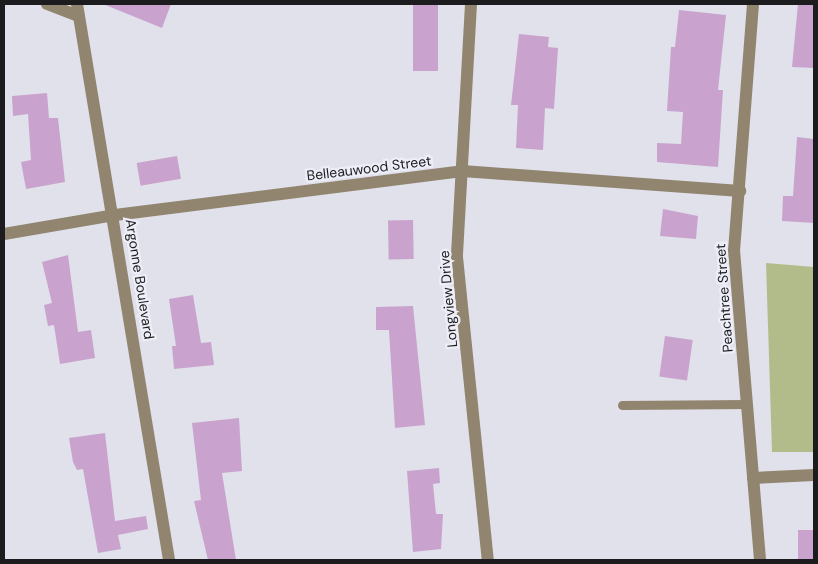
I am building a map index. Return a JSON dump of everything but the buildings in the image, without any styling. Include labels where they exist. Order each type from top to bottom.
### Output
[{"type":"street","points":[[46,4],[78,10]]},
{"type":"street","name":"Longview Drive","points":[[471,4],[457,257],[488,560]]},
{"type":"street","name":"Peachtree Street","points":[[753,4],[734,250],[760,560]]},
{"type":"street","name":"Argonne Boulevard","points":[[78,10],[114,215],[169,560]]},
{"type":"street","name":"Belleauwood Street","points":[[4,234],[114,215],[462,171],[740,191]]},
{"type":"street","points":[[753,478],[814,475]]},
{"type":"lane","points":[[622,404],[747,404]]},
{"type":"green space","points":[[766,263],[814,267],[814,452],[772,452]]}]
